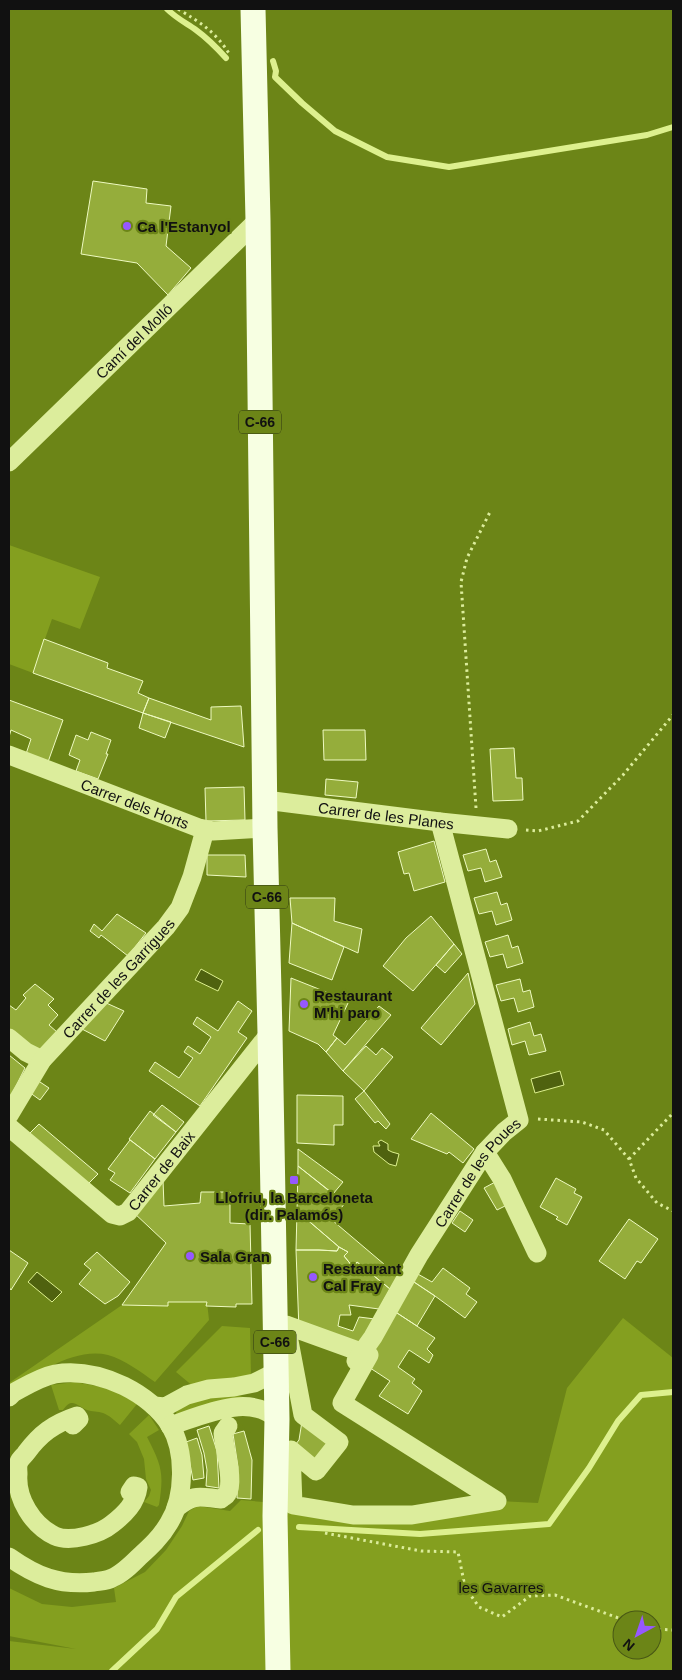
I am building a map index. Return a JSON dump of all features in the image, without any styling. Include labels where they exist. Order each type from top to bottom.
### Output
[{"type":"main road","name":"C-66","points":[[254,9],[265,828],[280,1327],[276,1372],[275,1516],[278,1671]]},
{"type":"street","name":"Camí del Molló","points":[[9,462],[258,220]]},
{"type":"street","name":"Carrer dels Horts","points":[[9,755],[205,830],[213,832],[265,828]]},
{"type":"street","name":"Carrer de les Planes","points":[[265,800],[508,829]]},
{"type":"street","name":"Carrer de les Poues","points":[[362,1353],[373,1337],[419,1254],[485,1152],[504,1132],[519,1120],[440,822]]},
{"type":"street","name":"Carrer de les Garrigues","points":[[9,1115],[42,1060],[166,927],[180,908],[192,877],[205,830]]},
{"type":"street","name":"Carrer de Baix","points":[[9,1127],[112,1214],[120,1216],[128,1212],[270,1033]]},
{"type":"street","points":[[9,1038],[26,1052],[42,1060]]},
{"type":"street","points":[[485,1152],[502,1179],[537,1253]]},
{"type":"street","points":[[286,1325],[369,1355],[342,1403],[497,1501],[412,1516],[353,1515],[292,1505],[291,1450],[316,1471],[339,1442],[303,1415],[280,1327],[286,1325]]},
{"type":"street","points":[[154,1406],[165,1407],[187,1395],[209,1389],[254,1383],[276,1372]]},
{"type":"street","points":[[9,1397],[13,1392],[54,1374],[86,1373],[114,1381],[137,1393],[154,1406],[170,1426],[179,1448],[182,1480],[176,1508],[169,1523],[155,1543],[111,1579],[89,1582],[57,1581],[30,1572],[9,1557]]},
{"type":"street","points":[[170,1426],[201,1414],[236,1407],[261,1408],[277,1419]]},
{"type":"street","points":[[73,1425],[79,1419],[77,1416],[62,1421],[38,1437],[19,1462],[17,1485],[26,1508],[41,1526],[56,1537],[78,1538],[94,1535],[107,1528],[128,1510],[137,1496],[138,1487],[134,1486],[130,1492]]},
{"type":"street","points":[[176,1508],[188,1498],[200,1496],[221,1499],[227,1494],[231,1480],[223,1447],[223,1433],[228,1426]]},
{"type":"path","points":[[178,9],[200,22],[220,39],[230,55]]},
{"type":"path","points":[[477,826],[461,582],[467,558],[491,510]]},
{"type":"path","points":[[508,829],[538,832],[578,821],[622,775],[673,716]]},
{"type":"path","points":[[629,1159],[673,1113]]},
{"type":"path","points":[[519,1120],[538,1119],[582,1122],[604,1130],[629,1159],[636,1178],[657,1203],[673,1211]]},
{"type":"path","points":[[325,1533],[421,1551],[458,1552],[465,1586],[479,1606],[502,1617],[530,1596],[555,1595],[612,1616]]},
{"type":"green space","points":[[9,545],[100,577],[80,629],[52,619],[33,673],[9,664]]},
{"type":"green space","points":[[168,1302],[207,1302],[209,1320],[155,1382],[120,1360],[108,1355],[95,1354],[69,1358],[9,1389],[9,1383],[122,1305],[168,1306]]},
{"type":"green space","name":"les Gavarres","points":[[623,1318],[673,1358],[673,1671],[9,1671],[9,1641],[76,1649],[9,1636],[9,1588],[42,1604],[72,1607],[116,1602],[114,1588],[145,1572],[166,1550],[182,1526],[189,1511],[198,1506],[230,1511],[241,1500],[353,1515],[498,1501],[538,1503],[567,1388]]},
{"type":"green space","points":[[222,1326],[250,1328],[251,1376],[236,1395],[251,1399],[215,1404],[180,1417],[176,1414],[177,1409],[192,1401],[206,1397],[176,1372]]},
{"type":"green space","points":[[75,1382],[108,1389],[137,1404],[120,1425],[101,1412],[87,1410],[74,1403],[69,1404],[63,1410],[59,1410],[51,1385]]},
{"type":"green space","points":[[149,1415],[159,1430],[147,1437],[159,1463],[161,1477],[161,1494],[157,1507],[144,1502],[151,1490],[146,1479],[144,1459],[137,1442],[129,1434]]},
{"type":"shaded area","points":[[201,969],[223,981],[218,991],[195,980]]},
{"type":"shaded area","points":[[560,1071],[564,1085],[535,1093],[531,1079]]},
{"type":"shaded area","points":[[381,1140],[388,1144],[388,1150],[399,1154],[396,1166],[389,1164],[374,1152],[373,1146],[380,1146],[378,1142]]},
{"type":"shaded area","points":[[37,1272],[62,1292],[52,1302],[28,1282]]},
{"type":"building","name":"Ca l'Estanyol","points":[[93,181],[147,189],[146,203],[171,206],[166,246],[191,268],[168,295],[137,263],[81,254]]},
{"type":"building","points":[[44,639],[108,663],[107,668],[143,681],[138,693],[149,698],[143,713],[33,673]]},
{"type":"building","points":[[149,698],[211,720],[211,707],[241,706],[244,747],[143,713]]},
{"type":"building","points":[[9,700],[63,720],[48,762],[26,754],[31,739],[11,730],[9,737]]},
{"type":"building","points":[[143,713],[171,722],[165,738],[139,728]]},
{"type":"building","points":[[323,730],[365,730],[366,760],[324,760]]},
{"type":"building","points":[[91,732],[111,740],[106,754],[108,754],[98,779],[76,771],[80,760],[69,755],[76,735],[88,740]]},
{"type":"building","points":[[514,748],[516,778],[522,778],[523,800],[493,801],[490,749]]},
{"type":"building","points":[[326,779],[358,782],[356,798],[325,795]]},
{"type":"building","points":[[244,787],[245,820],[206,821],[205,788]]},
{"type":"building","points":[[434,841],[445,882],[414,891],[409,873],[404,874],[398,852]]},
{"type":"building","points":[[486,849],[490,862],[496,860],[502,877],[485,882],[481,868],[468,871],[463,855]]},
{"type":"building","points":[[207,855],[245,855],[246,877],[207,875]]},
{"type":"building","points":[[497,892],[501,905],[507,903],[512,920],[496,925],[492,911],[479,914],[474,898]]},
{"type":"building","points":[[290,898],[335,898],[334,921],[362,929],[358,953],[292,923]]},
{"type":"building","points":[[117,914],[146,933],[128,956],[101,935],[99,938],[90,931],[94,924],[102,931]]},
{"type":"building","points":[[431,916],[454,944],[413,991],[383,966],[406,938]]},
{"type":"building","points":[[292,923],[344,947],[332,980],[289,963]]},
{"type":"building","points":[[508,935],[512,948],[518,946],[523,963],[507,968],[503,954],[490,957],[485,942]]},
{"type":"building","points":[[454,944],[462,954],[445,973],[436,965]]},
{"type":"building","points":[[468,973],[475,1004],[441,1045],[421,1028]]},
{"type":"building","points":[[291,978],[349,1001],[333,1035],[337,1038],[326,1052],[318,1044],[289,1031]]},
{"type":"building","points":[[520,979],[523,992],[530,990],[534,1007],[518,1012],[514,998],[501,1001],[496,985]]},
{"type":"building","points":[[35,984],[54,999],[48,1005],[58,1015],[49,1025],[57,1032],[37,1053],[9,1031],[9,1005],[16,1010],[26,998],[23,995]]},
{"type":"building","points":[[238,1001],[252,1011],[238,1032],[247,1038],[200,1106],[149,1071],[155,1062],[179,1078],[193,1058],[184,1052],[188,1046],[200,1054],[211,1037],[193,1024],[197,1017],[218,1031]]},
{"type":"building","points":[[104,1002],[124,1011],[105,1041],[80,1028]]},
{"type":"building","points":[[379,1006],[391,1015],[343,1071],[326,1052],[337,1038],[345,1045]]},
{"type":"building","points":[[530,1022],[534,1036],[541,1034],[546,1051],[529,1055],[525,1041],[512,1045],[508,1029]]},
{"type":"building","points":[[366,1046],[376,1055],[382,1048],[393,1057],[364,1091],[343,1071]]},
{"type":"building","points":[[9,1055],[25,1068],[9,1100]]},
{"type":"building","points":[[37,1080],[49,1088],[40,1100],[29,1092]]},
{"type":"building","points":[[364,1091],[390,1124],[386,1129],[378,1121],[375,1123],[355,1099]]},
{"type":"building","points":[[297,1095],[343,1096],[343,1125],[334,1125],[334,1145],[297,1143]]},
{"type":"building","points":[[162,1105],[184,1122],[176,1132],[153,1115]]},
{"type":"building","points":[[150,1111],[176,1132],[155,1159],[129,1139]]},
{"type":"building","points":[[431,1113],[474,1149],[463,1163],[449,1152],[447,1154],[411,1139]]},
{"type":"building","points":[[39,1124],[98,1174],[87,1185],[29,1134]]},
{"type":"building","points":[[130,1140],[155,1159],[130,1193],[110,1180],[115,1173],[108,1169]]},
{"type":"building","points":[[298,1149],[343,1182],[333,1194],[298,1166]]},
{"type":"building","points":[[298,1166],[345,1203],[332,1220],[398,1276],[390,1289],[357,1262],[353,1267],[344,1256],[348,1252],[339,1247],[297,1211]]},
{"type":"building","points":[[556,1178],[576,1189],[574,1193],[582,1197],[567,1225],[556,1219],[558,1217],[540,1207]]},
{"type":"building","points":[[163,1180],[164,1206],[200,1203],[201,1192],[230,1192],[230,1223],[250,1224],[252,1304],[236,1304],[236,1307],[206,1306],[207,1302],[168,1302],[168,1306],[122,1305],[166,1243],[133,1212]]},
{"type":"building","points":[[499,1180],[511,1203],[497,1210],[484,1188]]},
{"type":"building","points":[[297,1211],[339,1247],[337,1251],[296,1250]]},
{"type":"building","points":[[460,1211],[473,1220],[465,1232],[452,1223]]},
{"type":"building","points":[[629,1219],[658,1239],[641,1263],[637,1261],[625,1279],[599,1261]]},
{"type":"building","points":[[339,1247],[348,1252],[344,1256],[353,1267],[357,1262],[390,1289],[379,1309],[349,1305],[351,1315],[340,1315],[338,1326],[353,1331],[359,1317],[375,1319],[355,1351],[299,1330],[296,1250],[337,1251]]},
{"type":"building","points":[[9,1250],[28,1263],[11,1290],[9,1287]]},
{"type":"building","points":[[97,1252],[130,1282],[118,1296],[105,1304],[79,1284],[91,1270],[84,1264]]},
{"type":"building","points":[[443,1268],[470,1288],[466,1294],[477,1302],[465,1318],[411,1280],[416,1273],[432,1282]]},
{"type":"building","points":[[411,1280],[435,1296],[417,1326],[394,1311]]},
{"type":"building","points":[[394,1311],[435,1338],[427,1349],[433,1355],[429,1363],[409,1350],[398,1367],[415,1379],[412,1383],[422,1391],[408,1414],[379,1396],[390,1381],[364,1364]]},
{"type":"building","points":[[303,1415],[339,1442],[316,1471],[291,1450],[299,1440]]},
{"type":"building","points":[[209,1426],[217,1451],[219,1488],[206,1486],[207,1470],[197,1430]]},
{"type":"building","points":[[244,1431],[252,1460],[251,1499],[237,1498],[238,1467],[233,1434]]},
{"type":"building","points":[[197,1438],[202,1455],[204,1478],[193,1480],[186,1442]]},
{"type":"waterway","points":[[167,9],[204,36],[226,58]]},
{"type":"waterway","points":[[273,61],[276,71],[275,77],[335,131],[387,157],[449,167],[647,135],[673,127]]},
{"type":"waterway","points":[[299,1527],[420,1534],[549,1524],[589,1468],[618,1421],[641,1395],[673,1392]]},
{"type":"waterway","points":[[112,1671],[157,1629],[176,1597],[258,1530]]},
{"type":"place","name":"Ca l'Estanyol","points":[[127,226]]},
{"type":"place","name":"Restaurant M'hi paro","points":[[304,1004]]},
{"type":"place","name":"Llofriu, la Barceloneta (dir. Palamós)","points":[[294,1180]]},
{"type":"place","name":"Sala Gran","points":[[190,1256]]},
{"type":"place","name":"Restaurant Cal Fray","points":[[313,1277]]}]
